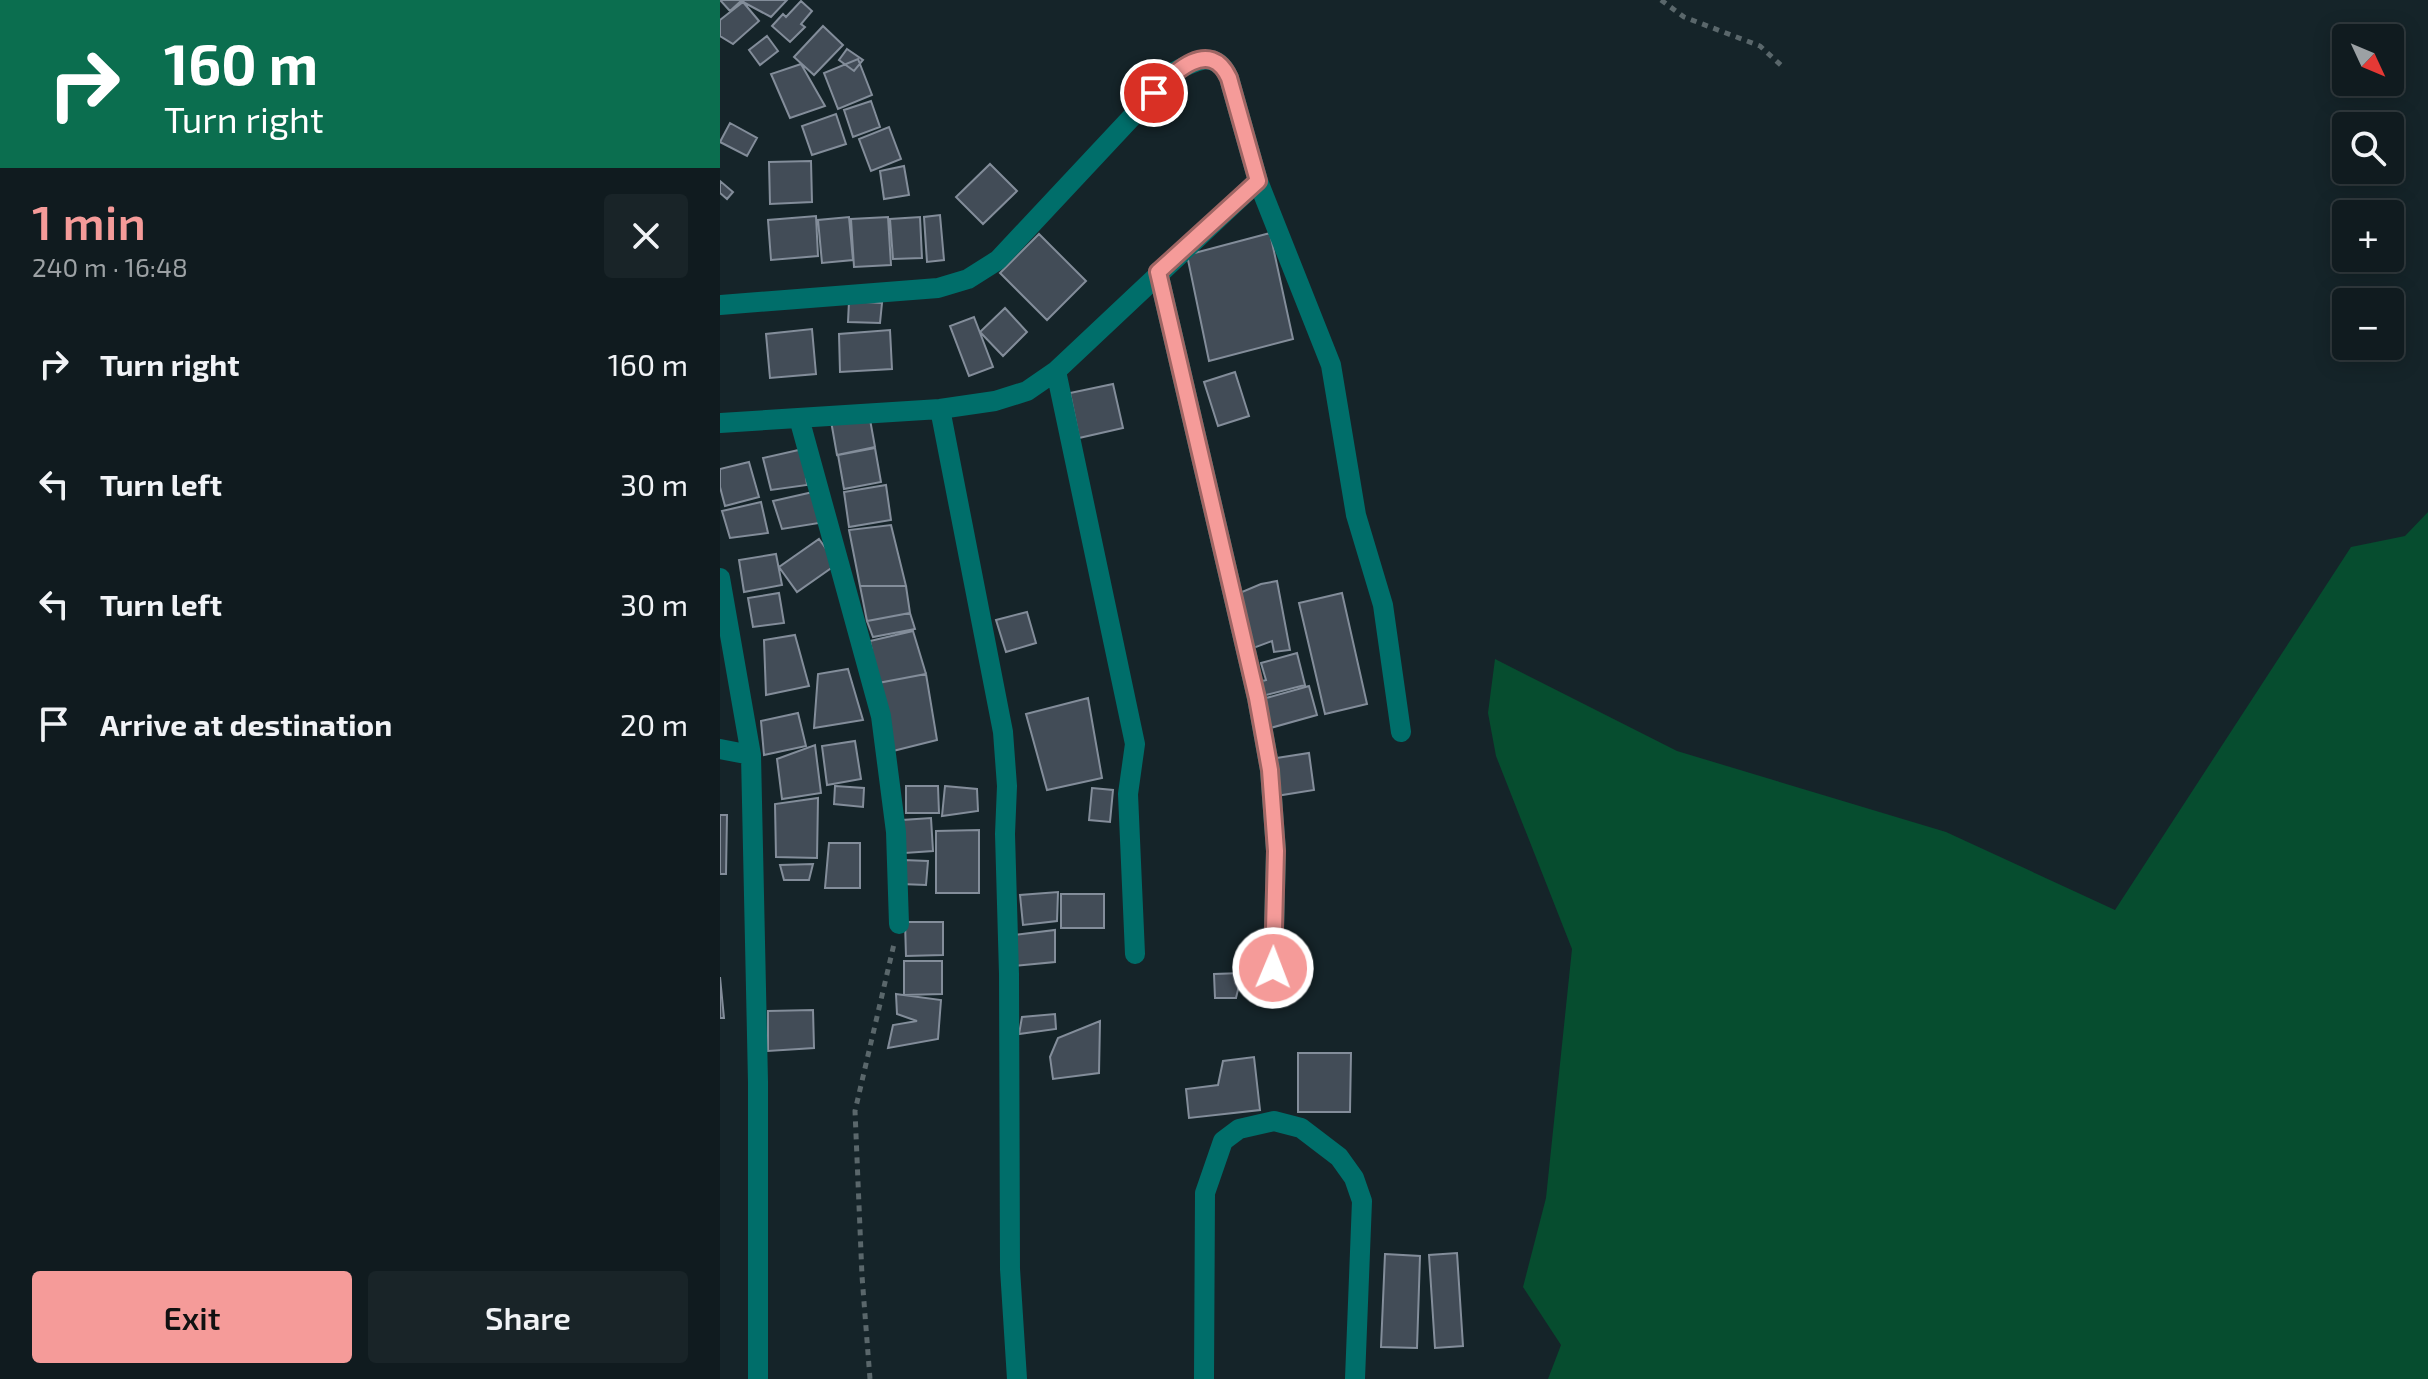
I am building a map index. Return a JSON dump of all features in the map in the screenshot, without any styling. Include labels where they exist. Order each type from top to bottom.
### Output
[{"type":"street","points":[[720,305],[938,288],[968,279],[998,260],[1174,72],[1196,60],[1213,59],[1223,66],[1229,78],[1258,181],[1331,365],[1356,515],[1383,605],[1401,732]]},
{"type":"street","points":[[720,423],[940,409],[995,401],[1027,391],[1056,371],[1258,181]]},
{"type":"street","points":[[1158,272],[1257,698],[1270,770],[1276,851],[1273,968]]},
{"type":"street","points":[[1056,371],[1135,744],[1128,794],[1135,954]]},
{"type":"street","points":[[940,409],[1003,732],[1007,786],[1010,1269],[1017,1379]]},
{"type":"street","points":[[799,418],[881,716],[896,832],[899,924]]},
{"type":"street","points":[[720,578],[751,755],[758,1082],[758,1379]]},
{"type":"street","points":[[720,749],[751,755]]},
{"type":"street","points":[[1204,1379],[1205,1193],[1223,1141],[1239,1129],[1274,1121],[1301,1128],[1339,1157],[1354,1178],[1362,1201],[1355,1379]]},
{"type":"path","points":[[1661,0],[1684,17],[1760,46],[1784,68]]},
{"type":"path","points":[[870,1379],[855,1111],[899,924]]},
{"type":"green space","points":[[2428,512],[2428,1379],[1548,1379],[1561,1345],[1523,1287],[1546,1198],[1572,949],[1496,756],[1488,713],[1495,659],[1677,751],[1946,832],[2115,910],[2351,547],[2405,536]]},
{"type":"building","points":[[720,0],[742,0],[730,11]]},
{"type":"building","points":[[744,0],[787,0],[771,17]]},
{"type":"building","points":[[801,1],[812,11],[801,24],[805,27],[790,42],[772,26]]},
{"type":"building","points":[[743,2],[759,21],[733,44],[720,36],[720,20]]},
{"type":"building","points":[[823,26],[843,45],[814,75],[794,57]]},
{"type":"building","points":[[767,36],[778,51],[760,65],[749,50]]},
{"type":"building","points":[[847,49],[863,60],[854,71],[839,60]]},
{"type":"building","points":[[858,59],[872,95],[838,109],[824,73]]},
{"type":"building","points":[[801,64],[825,106],[790,118],[771,74]]},
{"type":"building","points":[[871,101],[880,127],[853,137],[844,110]]},
{"type":"building","points":[[836,114],[846,144],[812,155],[802,126]]},
{"type":"building","points":[[730,123],[757,138],[747,156],[720,142]]},
{"type":"building","points":[[889,127],[901,159],[871,171],[859,139]]},
{"type":"building","points":[[811,161],[812,202],[770,204],[769,162]]},
{"type":"building","points":[[990,164],[1017,191],[983,224],[956,197]]},
{"type":"building","points":[[904,166],[909,195],[884,199],[880,171]]},
{"type":"building","points":[[720,181],[733,192],[727,199],[720,193]]},
{"type":"building","points":[[940,215],[944,260],[927,262],[924,217]]},
{"type":"building","points":[[816,216],[818,256],[771,260],[768,220]]},
{"type":"building","points":[[849,217],[853,260],[822,263],[818,220]]},
{"type":"building","points":[[888,217],[891,265],[854,267],[851,219]]},
{"type":"building","points":[[920,217],[922,258],[893,259],[890,219]]},
{"type":"building","points":[[1270,233],[1293,339],[1209,361],[1187,255]]},
{"type":"building","points":[[1039,234],[1086,281],[1047,320],[1000,273]]},
{"type":"building","points":[[849,301],[882,303],[880,323],[848,322]]},
{"type":"building","points":[[1005,308],[1027,332],[1003,356],[980,332]]},
{"type":"building","points":[[974,317],[993,367],[969,376],[950,326]]},
{"type":"building","points":[[812,329],[816,374],[770,378],[766,334]]},
{"type":"building","points":[[890,330],[892,369],[840,372],[839,334]]},
{"type":"building","points":[[1235,372],[1249,416],[1218,426],[1204,382]]},
{"type":"building","points":[[1113,384],[1123,428],[1079,438],[1070,393]]},
{"type":"building","points":[[869,414],[875,447],[837,455],[831,421]]},
{"type":"building","points":[[875,448],[881,482],[844,489],[838,455]]},
{"type":"building","points":[[803,449],[807,485],[771,490],[763,458]]},
{"type":"building","points":[[749,462],[759,497],[725,506],[720,487],[720,469]]},
{"type":"building","points":[[886,485],[891,520],[849,527],[844,492]]},
{"type":"building","points":[[813,492],[819,523],[782,529],[773,501]]},
{"type":"building","points":[[761,502],[768,533],[730,538],[722,511]]},
{"type":"building","points":[[891,525],[906,586],[860,586],[849,530]]},
{"type":"building","points":[[819,539],[837,564],[797,592],[779,567]]},
{"type":"building","points":[[776,554],[782,585],[744,592],[739,560]]},
{"type":"building","points":[[1277,581],[1290,650],[1274,652],[1272,641],[1248,650],[1237,594]]},
{"type":"building","points":[[860,586],[906,586],[910,613],[867,621]]},
{"type":"building","points":[[779,593],[784,623],[753,627],[748,598]]},
{"type":"building","points":[[1342,593],[1367,704],[1325,714],[1299,603]]},
{"type":"building","points":[[1027,612],[1036,643],[1006,652],[996,620]]},
{"type":"building","points":[[910,613],[915,629],[873,637],[867,621]]},
{"type":"building","points":[[913,631],[926,674],[878,683],[870,641]]},
{"type":"building","points":[[795,635],[809,686],[766,695],[764,640]]},
{"type":"building","points":[[1297,653],[1305,685],[1258,697],[1255,683],[1266,680],[1261,663]]},
{"type":"building","points":[[848,669],[863,720],[814,728],[818,674]]},
{"type":"building","points":[[926,674],[937,740],[893,751],[878,683]]},
{"type":"building","points":[[1309,686],[1317,715],[1267,729],[1259,700]]},
{"type":"building","points":[[1088,698],[1102,778],[1047,790],[1026,714]]},
{"type":"building","points":[[798,713],[806,746],[764,755],[761,721]]},
{"type":"building","points":[[855,741],[861,779],[827,785],[822,746]]},
{"type":"building","points":[[815,745],[821,793],[782,799],[777,759]]},
{"type":"building","points":[[1309,753],[1314,790],[1276,796],[1270,759]]},
{"type":"building","points":[[835,786],[864,788],[863,807],[834,804]]},
{"type":"building","points":[[906,786],[938,786],[939,813],[906,813]]},
{"type":"building","points":[[945,786],[977,789],[978,811],[942,816]]},
{"type":"building","points":[[1092,788],[1113,790],[1110,822],[1089,820]]},
{"type":"building","points":[[818,798],[817,858],[776,857],[775,804]]},
{"type":"building","points":[[720,815],[727,815],[726,874],[720,874]]},
{"type":"building","points":[[931,818],[933,851],[905,853],[902,820]]},
{"type":"building","points":[[979,830],[979,893],[936,893],[936,831]]},
{"type":"building","points":[[829,843],[860,843],[860,888],[825,888]]},
{"type":"building","points":[[903,860],[928,861],[926,885],[901,884]]},
{"type":"building","points":[[813,864],[809,880],[784,880],[780,865]]},
{"type":"building","points":[[1058,892],[1057,921],[1023,925],[1020,895]]},
{"type":"building","points":[[1061,894],[1104,894],[1104,928],[1061,928]]},
{"type":"building","points":[[905,922],[943,922],[943,955],[906,956]]},
{"type":"building","points":[[1055,930],[1055,962],[1014,966],[1013,935]]},
{"type":"building","points":[[904,961],[942,961],[942,994],[904,995]]},
{"type":"building","points":[[1242,973],[1236,998],[1215,998],[1214,974]]},
{"type":"building","points":[[720,977],[724,1018],[720,1018]]},
{"type":"building","points":[[896,994],[941,1000],[938,1039],[888,1048],[893,1025],[917,1021],[897,1014]]},
{"type":"building","points":[[813,1010],[814,1048],[768,1051],[768,1011]]},
{"type":"building","points":[[1055,1014],[1056,1029],[1019,1034],[1022,1017]]},
{"type":"building","points":[[1100,1021],[1099,1073],[1053,1079],[1050,1057],[1058,1038]]},
{"type":"building","points":[[1298,1053],[1351,1053],[1350,1112],[1298,1112]]},
{"type":"building","points":[[1254,1057],[1260,1110],[1189,1118],[1186,1089],[1218,1085],[1223,1061]]},
{"type":"building","points":[[1457,1253],[1463,1346],[1435,1348],[1429,1255]]},
{"type":"building","points":[[1385,1254],[1420,1256],[1417,1348],[1381,1347]]},
{"type":"route","points":[[1154,93],[1174,72],[1196,60],[1213,59],[1223,66],[1258,181],[1158,272],[1257,698],[1270,770],[1276,851],[1273,968]]}]
